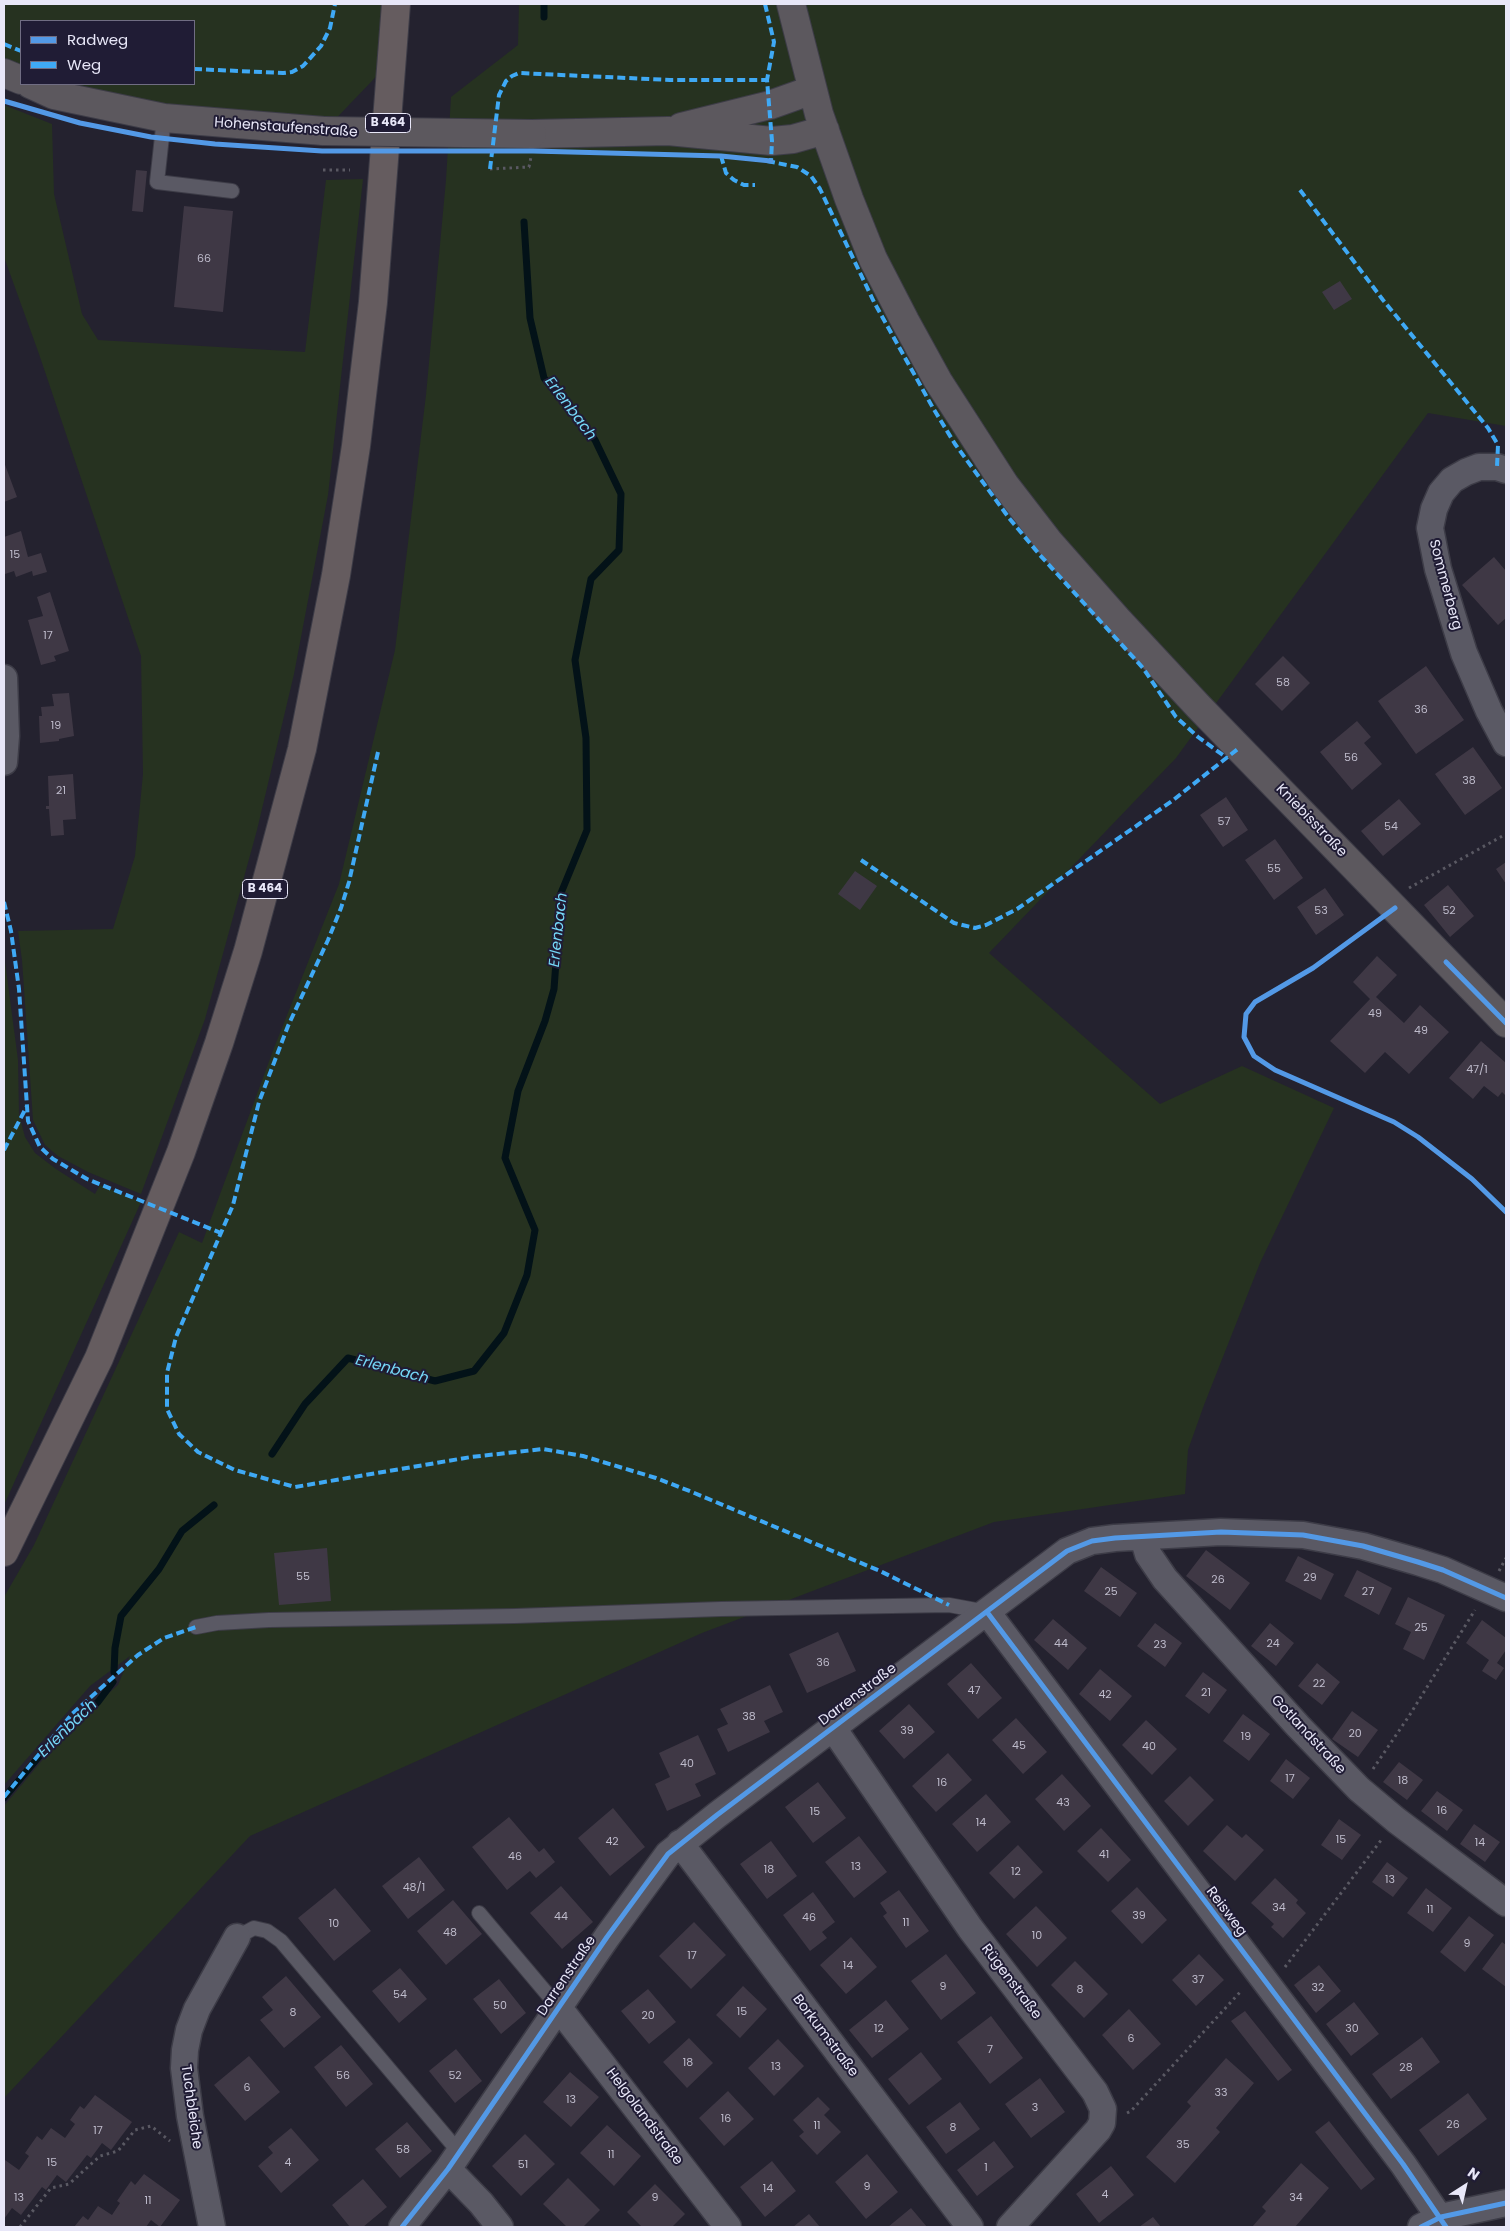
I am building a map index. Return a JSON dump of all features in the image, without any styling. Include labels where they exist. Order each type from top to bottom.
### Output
[{"type":"main road","name":"B 464","points":[[4,1552],[99,1358],[180,1152],[219,1043],[248,951],[302,749],[334,584],[356,446],[374,292],[396,4]]},
{"type":"street","name":"Kniebisstraße","points":[[791,4],[812,90],[825,130],[843,184],[874,259],[904,321],[938,381],[981,449],[1026,513],[1067,564],[1117,619],[1198,706],[1385,896],[1506,1023]]},
{"type":"street","points":[[4,73],[20,80]]},
{"type":"street","name":"Hohenstaufenstraße","points":[[32,85],[73,99],[164,118],[529,145],[668,131],[770,105],[812,90]]},
{"type":"street","name":"Hohenstaufenstraße","points":[[668,131],[772,141],[793,139],[825,130]]},
{"type":"street","name":"Sommerberg","points":[[1506,470],[1497,467],[1479,467],[1452,480],[1441,493],[1434,509],[1430,528],[1438,569],[1464,653],[1489,711],[1506,743]]},
{"type":"street","points":[[4,678],[6,736],[4,762]]},
{"type":"street","name":"Darrenstraße","points":[[402,2227],[453,2160],[656,1870],[680,1843],[1067,1551],[1078,1545],[1103,1539],[1143,1536],[1221,1532],[1303,1535],[1391,1553],[1443,1570],[1497,1594]]},
{"type":"street","name":"Gotlandstraße","points":[[1143,1536],[1148,1554],[1165,1579],[1298,1726],[1359,1789],[1396,1820],[1506,1903]]},
{"type":"street","name":"Reisweg","points":[[987,1612],[1263,1980],[1436,2224]]},
{"type":"street","name":"Rügenstraße","points":[[833,1728],[992,1958],[1095,2092],[1104,2115]]},
{"type":"street","name":"Borkumstraße","points":[[680,1843],[970,2227]]},
{"type":"street","name":"Tuchbleiche","points":[[212,2227],[186,2091],[185,2050],[189,2030],[197,2009],[237,1937]]},
{"type":"street","name":"Helgolandstraße","points":[[559,2008],[728,2227]]},
{"type":"street","points":[[1010,2227],[1098,2130],[1104,2115]]},
{"type":"street","points":[[453,2160],[481,2203],[500,2227]]},
{"type":"street","points":[[1436,2224],[1506,2203]]},
{"type":"lane","points":[[164,118],[157,182],[232,191]]},
{"type":"lane","points":[[196,1627],[217,1623],[269,1620],[750,1608],[949,1605],[987,1612]]},
{"type":"lane","name":"Darrenstraße","points":[[479,1914],[559,2008]]},
{"type":"lane","points":[[237,1937],[254,1928],[267,1931],[281,1941],[453,2160]]},
{"type":"path","points":[[490,169],[529,167],[529,145]]},
{"type":"path","points":[[323,170],[350,170]]},
{"type":"path","points":[[1385,896],[1400,882],[1409,888],[1506,834]]},
{"type":"path","points":[[1359,1789],[1497,1594]]},
{"type":"path","points":[[1104,2115],[1114,2116],[1131,2111],[1263,1980],[1396,1820]]},
{"type":"path","points":[[20,2227],[51,2188],[69,2184],[100,2156],[118,2152],[135,2130],[151,2126],[172,2142],[195,2139]]},
{"type":"green space","points":[[4,4],[396,4],[393,59],[324,131],[36,85],[195,85],[195,20],[20,20],[20,80],[4,73]]},
{"type":"green space","points":[[519,4],[1506,4],[1506,426],[1428,413],[1176,758],[989,953],[1160,1104],[1242,1066],[1334,1108],[1260,1263],[1204,1405],[1188,1450],[1185,1494],[994,1522],[702,1633],[250,1836],[4,2098],[4,1806],[70,1727],[118,1685],[130,1656],[90,1686],[4,1785],[4,1597],[34,1545],[179,1232],[202,1243],[274,1048],[339,884],[395,650],[426,395],[446,180],[451,97],[518,45]]},
{"type":"green space","points":[[4,105],[52,124],[54,194],[82,314],[98,340],[305,352],[326,180],[363,179],[328,495],[294,674],[257,830],[205,1019],[141,1194],[88,1172],[58,1156],[45,1145],[33,1120],[22,960],[18,931],[113,929],[135,856],[143,774],[141,656],[39,354],[4,257]]},
{"type":"green space","points":[[4,954],[18,1060],[19,1115],[25,1137],[35,1153],[95,1194],[100,1185],[141,1202],[4,1505]]},
{"type":"building","points":[[136,170],[147,171],[143,212],[132,211]]},
{"type":"building","points":[[184,206],[233,211],[223,312],[174,307]]},
{"type":"building","points":[[1340,281],[1352,299],[1334,310],[1322,292]]},
{"type":"building","points":[[4,462],[17,497],[4,502]]},
{"type":"building","points":[[21,531],[28,557],[41,553],[47,572],[33,576],[32,571],[16,577],[14,571],[5,574],[4,537]]},
{"type":"building","points":[[1494,557],[1506,571],[1506,618],[1498,625],[1462,585]]},
{"type":"building","points":[[50,592],[69,651],[54,656],[56,661],[41,665],[28,620],[43,616],[37,597]]},
{"type":"building","points":[[1283,656],[1310,683],[1282,711],[1255,684]]},
{"type":"building","points":[[1426,666],[1464,720],[1416,754],[1378,701]]},
{"type":"building","points":[[69,693],[74,736],[59,739],[59,741],[40,743],[39,716],[42,716],[41,707],[54,706],[52,694]]},
{"type":"building","points":[[1357,721],[1371,737],[1364,743],[1382,764],[1352,790],[1320,752]]},
{"type":"building","points":[[1473,747],[1502,788],[1465,815],[1435,774]]},
{"type":"building","points":[[73,774],[76,819],[63,820],[64,835],[51,836],[49,809],[46,809],[46,806],[49,806],[48,776]]},
{"type":"building","points":[[1226,797],[1248,830],[1223,847],[1200,815]]},
{"type":"building","points":[[1399,799],[1421,824],[1383,856],[1361,831]]},
{"type":"building","points":[[1275,839],[1303,878],[1274,900],[1245,860]]},
{"type":"building","points":[[1506,862],[1506,884],[1496,869]]},
{"type":"building","points":[[855,871],[877,886],[860,910],[838,894]]},
{"type":"building","points":[[1448,885],[1474,916],[1450,937],[1424,905]]},
{"type":"building","points":[[1325,888],[1344,915],[1316,935],[1297,907]]},
{"type":"building","points":[[1377,956],[1397,975],[1376,997],[1404,1023],[1420,1005],[1449,1032],[1409,1074],[1385,1052],[1365,1073],[1330,1041],[1370,999],[1353,982]]},
{"type":"building","points":[[1481,1041],[1506,1063],[1506,1096],[1502,1092],[1498,1097],[1484,1086],[1473,1099],[1449,1078]]},
{"type":"building","points":[[327,1548],[331,1601],[279,1605],[274,1553]]},
{"type":"building","points":[[1206,1550],[1250,1583],[1230,1610],[1186,1576]]},
{"type":"building","points":[[1298,1556],[1334,1574],[1321,1600],[1285,1581]]},
{"type":"building","points":[[1101,1567],[1137,1593],[1120,1617],[1084,1591]]},
{"type":"building","points":[[1357,1570],[1392,1588],[1379,1615],[1344,1596]]},
{"type":"building","points":[[1408,1597],[1445,1615],[1424,1660],[1403,1649],[1411,1632],[1395,1624]]},
{"type":"building","points":[[1053,1619],[1087,1648],[1068,1670],[1034,1640]]},
{"type":"building","points":[[1482,1620],[1506,1638],[1506,1650],[1497,1663],[1504,1668],[1496,1680],[1482,1671],[1489,1660],[1466,1643]]},
{"type":"building","points":[[1155,1623],[1182,1643],[1165,1667],[1137,1646]]},
{"type":"building","points":[[1270,1623],[1294,1643],[1276,1666],[1251,1646]]},
{"type":"building","points":[[838,1632],[856,1671],[807,1693],[789,1654]]},
{"type":"building","points":[[971,1663],[1002,1698],[978,1719],[947,1684]]},
{"type":"building","points":[[1317,1663],[1340,1682],[1322,1705],[1298,1686]]},
{"type":"building","points":[[1100,1669],[1132,1696],[1110,1721],[1079,1694]]},
{"type":"building","points":[[1203,1672],[1227,1690],[1209,1714],[1185,1696]]},
{"type":"building","points":[[770,1685],[783,1712],[764,1721],[770,1732],[728,1752],[717,1729],[728,1724],[720,1709]]},
{"type":"building","points":[[909,1704],[935,1732],[904,1759],[879,1731]]},
{"type":"building","points":[[1352,1711],[1378,1730],[1358,1757],[1332,1739]]},
{"type":"building","points":[[1243,1714],[1270,1734],[1249,1761],[1223,1741]]},
{"type":"building","points":[[1016,1718],[1047,1752],[1023,1774],[992,1740]]},
{"type":"building","points":[[1146,1720],[1177,1749],[1152,1775],[1122,1745]]},
{"type":"building","points":[[698,1735],[716,1774],[695,1784],[701,1796],[667,1811],[655,1784],[670,1777],[659,1753]]},
{"type":"building","points":[[948,1753],[972,1780],[936,1812],[912,1786]]},
{"type":"building","points":[[1286,1759],[1310,1778],[1293,1799],[1270,1781]]},
{"type":"building","points":[[1399,1762],[1423,1780],[1407,1800],[1383,1782]]},
{"type":"building","points":[[1062,1774],[1091,1806],[1064,1831],[1035,1799]]},
{"type":"building","points":[[1190,1776],[1214,1800],[1188,1826],[1164,1801]]},
{"type":"building","points":[[818,1782],[846,1818],[813,1843],[785,1807]]},
{"type":"building","points":[[1437,1791],[1463,1810],[1447,1831],[1421,1811]]},
{"type":"building","points":[[986,1794],[1011,1822],[977,1852],[952,1824]]},
{"type":"building","points":[[613,1808],[645,1847],[610,1876],[578,1838]]},
{"type":"building","points":[[509,1817],[539,1852],[544,1848],[555,1862],[536,1878],[530,1871],[507,1890],[472,1847]]},
{"type":"building","points":[[1339,1819],[1361,1835],[1342,1860],[1321,1845]]},
{"type":"building","points":[[1474,1824],[1500,1842],[1485,1862],[1460,1844]]},
{"type":"building","points":[[1227,1825],[1242,1838],[1246,1834],[1264,1850],[1235,1881],[1203,1851]]},
{"type":"building","points":[[1101,1828],[1131,1860],[1108,1882],[1077,1851]]},
{"type":"building","points":[[859,1836],[887,1872],[854,1898],[825,1862]]},
{"type":"building","points":[[771,1841],[797,1876],[767,1899],[740,1864]]},
{"type":"building","points":[[1018,1845],[1043,1872],[1014,1899],[989,1873]]},
{"type":"building","points":[[419,1857],[445,1890],[408,1919],[382,1886]]},
{"type":"building","points":[[1387,1862],[1408,1878],[1393,1897],[1372,1882]]},
{"type":"building","points":[[1275,1878],[1298,1900],[1296,1903],[1306,1913],[1283,1938],[1271,1927],[1274,1924],[1251,1903]]},
{"type":"building","points":[[561,1886],[593,1922],[562,1949],[530,1913]]},
{"type":"building","points":[[1137,1887],[1167,1920],[1142,1944],[1111,1911]]},
{"type":"building","points":[[335,1888],[371,1931],[334,1961],[298,1918]]},
{"type":"building","points":[[1426,1888],[1452,1908],[1433,1932],[1407,1913]]},
{"type":"building","points":[[899,1890],[929,1931],[906,1948],[883,1916],[887,1913],[880,1903]]},
{"type":"building","points":[[813,1892],[835,1922],[822,1932],[827,1938],[810,1951],[783,1915]]},
{"type":"building","points":[[453,1900],[482,1934],[446,1965],[417,1931]]},
{"type":"building","points":[[1036,1906],[1067,1938],[1037,1967],[1006,1934]]},
{"type":"building","points":[[1469,1916],[1494,1935],[1465,1972],[1440,1952]]},
{"type":"building","points":[[694,1922],[726,1955],[691,1989],[659,1956]]},
{"type":"building","points":[[851,1937],[877,1967],[846,1994],[820,1965]]},
{"type":"building","points":[[1502,1942],[1506,1945],[1506,1987],[1482,1969]]},
{"type":"building","points":[[946,1954],[976,1993],[941,2020],[911,1981]]},
{"type":"building","points":[[1199,1954],[1224,1980],[1196,2006],[1172,1980]]},
{"type":"building","points":[[1075,1961],[1108,1994],[1084,2018],[1051,1985]]},
{"type":"building","points":[[1319,1965],[1341,1991],[1316,2013],[1294,1985]]},
{"type":"building","points":[[400,1968],[427,1999],[399,2023],[372,1991]]},
{"type":"building","points":[[286,1976],[321,2017],[284,2048],[260,2020],[273,2010],[262,1997]]},
{"type":"building","points":[[499,1979],[526,2013],[501,2034],[473,1999]]},
{"type":"building","points":[[743,1986],[767,2009],[740,2038],[716,2015]]},
{"type":"building","points":[[648,1989],[676,2022],[649,2044],[621,2011]]},
{"type":"building","points":[[886,2000],[909,2029],[872,2058],[849,2030]]},
{"type":"building","points":[[1354,2002],[1379,2034],[1351,2056],[1326,2024]]},
{"type":"building","points":[[1129,2009],[1161,2044],[1133,2070],[1102,2035]]},
{"type":"building","points":[[1245,2011],[1292,2070],[1278,2081],[1231,2021]]},
{"type":"building","points":[[991,2016],[1023,2058],[990,2084],[957,2042]]},
{"type":"building","points":[[1422,2037],[1440,2062],[1391,2099],[1372,2074]]},
{"type":"building","points":[[689,2038],[713,2063],[687,2088],[663,2062]]},
{"type":"building","points":[[778,2039],[804,2066],[774,2096],[748,2068]]},
{"type":"building","points":[[341,2045],[373,2084],[346,2107],[314,2067]]},
{"type":"building","points":[[456,2049],[482,2081],[455,2103],[429,2071]]},
{"type":"building","points":[[921,2052],[942,2079],[909,2105],[888,2079]]},
{"type":"building","points":[[249,2056],[280,2092],[245,2121],[214,2085]]},
{"type":"building","points":[[1226,2058],[1254,2083],[1216,2128],[1220,2132],[1175,2183],[1146,2157],[1191,2106],[1187,2102]]},
{"type":"building","points":[[570,2072],[599,2097],[571,2127],[543,2102]]},
{"type":"building","points":[[1040,2078],[1065,2112],[1031,2138],[1005,2104]]},
{"type":"building","points":[[728,2091],[754,2119],[724,2146],[699,2118]]},
{"type":"building","points":[[1468,2093],[1487,2119],[1438,2156],[1419,2130]]},
{"type":"building","points":[[95,2095],[132,2122],[111,2150],[102,2143],[91,2158],[87,2155],[66,2182],[57,2175],[46,2190],[42,2187],[21,2215],[12,2208],[4,2219],[4,2161],[19,2170],[29,2156],[25,2153],[37,2136],[42,2140],[51,2128],[65,2138],[75,2124],[70,2120],[80,2106],[84,2109]]},
{"type":"building","points":[[818,2097],[830,2109],[824,2115],[841,2132],[817,2155],[799,2136],[804,2132],[793,2120]]},
{"type":"building","points":[[960,2102],[980,2129],[946,2154],[926,2127]]},
{"type":"building","points":[[1329,2121],[1375,2179],[1361,2190],[1315,2132]]},
{"type":"building","points":[[407,2122],[432,2151],[400,2178],[375,2149]]},
{"type":"building","points":[[607,2125],[641,2156],[614,2186],[580,2153]]},
{"type":"building","points":[[291,2128],[319,2160],[281,2193],[258,2166],[273,2153],[268,2147]]},
{"type":"building","points":[[525,2134],[555,2164],[521,2196],[492,2166]]},
{"type":"building","points":[[994,2141],[1014,2167],[977,2196],[957,2170]]},
{"type":"building","points":[[867,2154],[898,2192],[866,2219],[835,2182]]},
{"type":"building","points":[[772,2161],[796,2191],[765,2217],[740,2187]]},
{"type":"building","points":[[1301,2163],[1329,2188],[1295,2227],[1252,2227],[1266,2211],[1262,2207]]},
{"type":"building","points":[[1111,2166],[1134,2195],[1099,2223],[1076,2194]]},
{"type":"building","points":[[144,2174],[180,2200],[160,2227],[151,2220],[146,2227],[74,2227],[83,2216],[88,2220],[98,2206],[112,2215],[120,2203],[117,2201],[131,2181],[135,2185]]},
{"type":"building","points":[[568,2178],[600,2210],[583,2227],[567,2227],[543,2204]]},
{"type":"building","points":[[363,2179],[387,2207],[363,2227],[350,2227],[332,2205]]},
{"type":"building","points":[[655,2184],[685,2214],[672,2227],[642,2227],[627,2212]]},
{"type":"building","points":[[911,2208],[927,2227],[888,2227]]},
{"type":"building","points":[[809,2214],[820,2227],[793,2227]]},
{"type":"building","points":[[1153,2217],[1161,2227],[1139,2227]]},
{"type":"waterway","name":"Erlenbach","points":[[544,4],[544,17]]},
{"type":"waterway","name":"Erlenbach","points":[[272,1454],[305,1404],[348,1358],[435,1381],[474,1371],[504,1333],[527,1275],[535,1230],[505,1158],[518,1091],[545,1021],[554,989],[561,893],[587,830],[586,738],[575,660],[591,579],[619,550],[621,494],[595,440],[544,378],[530,318],[524,222]]},
{"type":"waterway","name":"Erlenbach","points":[[114,1672],[115,1648],[121,1616],[159,1569],[182,1531],[214,1505]]},
{"type":"waterway","name":"Erlenbach","points":[[4,1798],[53,1740],[98,1702],[113,1682]]},
{"type":"marked path","points":[[195,69],[292,72],[303,66],[321,46],[330,28],[335,4]]},
{"type":"marked path","points":[[765,4],[774,42],[767,80],[772,141],[771,161]]},
{"type":"marked path","points":[[4,44],[20,51]]},
{"type":"marked path","points":[[490,169],[499,95],[506,81],[519,73],[670,80],[767,80]]},
{"type":"marked path","points":[[721,156],[726,173],[734,180],[744,185],[755,185]]},
{"type":"marked path","points":[[767,161],[797,167],[811,176],[820,189],[874,302],[933,408],[955,444],[1009,518],[1039,554],[1143,668],[1176,717],[1198,737],[1227,758]]},
{"type":"marked path","points":[[1300,190],[1383,300],[1488,428],[1498,445],[1497,467]]},
{"type":"marked path","points":[[861,860],[954,923],[975,928],[986,925],[1017,909],[1172,801],[1239,748]]},
{"type":"marked path","points":[[378,752],[349,882],[341,908],[288,1026],[259,1102],[233,1205],[176,1337],[167,1373],[167,1409],[179,1434],[198,1452],[235,1470],[295,1487],[471,1457],[543,1449],[583,1456],[656,1478],[692,1492],[880,1571],[949,1605]]},
{"type":"marked path","points":[[4,902],[11,931],[19,989],[28,1121],[40,1147],[53,1159],[87,1179],[221,1233]]},
{"type":"marked path","points":[[4,1150],[27,1106]]},
{"type":"marked path","points":[[4,1797],[72,1714],[138,1655],[164,1638],[196,1627]]},
{"type":"cycle path","points":[[4,101],[80,123],[151,137],[215,144],[322,151],[533,151],[721,156],[771,161]]},
{"type":"cycle path","points":[[1395,908],[1313,968],[1255,1002],[1246,1014],[1244,1037],[1254,1056],[1275,1070],[1394,1122],[1418,1137],[1472,1179],[1506,1212]]},
{"type":"cycle path","points":[[1446,962],[1506,1023]]},
{"type":"cycle path","points":[[402,2227],[448,2169],[607,1937],[668,1854],[1067,1551],[1092,1541],[1115,1538],[1221,1532],[1303,1535],[1363,1546],[1418,1562],[1443,1570],[1506,1598]]},
{"type":"cycle path","points":[[987,1612],[1403,2164],[1446,2227]]},
{"type":"cycle path","points":[[1421,2227],[1441,2217],[1506,2203]]}]
